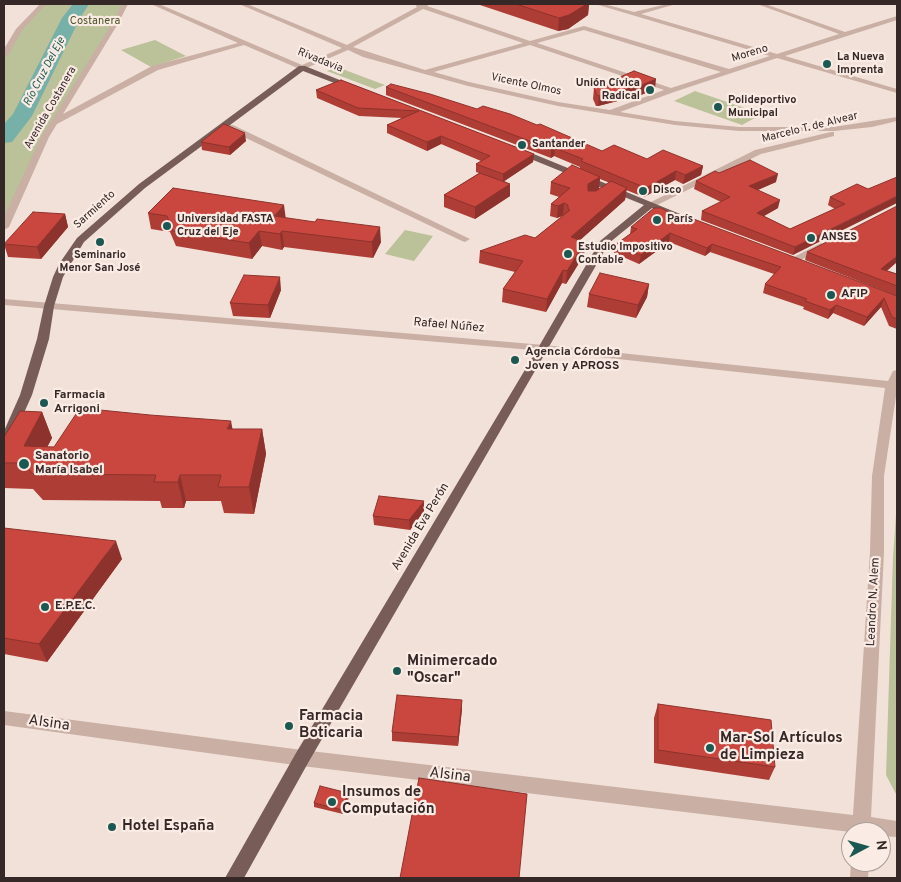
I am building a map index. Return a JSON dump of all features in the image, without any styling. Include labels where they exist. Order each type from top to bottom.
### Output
[{"type":"main road","name":"Rivadavia","points":[[302,68],[366,92]]},
{"type":"main road","name":"Sarmiento","points":[[4,444],[28,388],[43,339],[48,306],[64,264],[80,240],[142,186],[302,68]]},
{"type":"main road","points":[[512,149],[713,229]]},
{"type":"main road","name":"Avenida Eva Perón","points":[[234,878],[302,758],[605,241],[650,205]]},
{"type":"main road","points":[[789,259],[811,267]]},
{"type":"street","points":[[4,55],[19,29],[43,4]]},
{"type":"street","name":"Avenida Costanera","points":[[4,227],[45,137],[116,22],[125,4]]},
{"type":"street","name":"Rivadavia","points":[[154,4],[302,68]]},
{"type":"street","name":"Vicente Olmos","points":[[242,4],[347,48],[425,72],[517,96],[675,123],[739,129],[834,129],[879,124]]},
{"type":"street","points":[[598,4],[897,91]]},
{"type":"street","points":[[635,14],[673,4]]},
{"type":"street","points":[[760,4],[844,34]]},
{"type":"street","points":[[302,68],[347,48],[421,5],[671,90]]},
{"type":"street","name":"Moreno","points":[[610,113],[671,90],[897,18]]},
{"type":"street","points":[[425,72],[584,28],[730,72]]},
{"type":"street","points":[[54,123],[155,68],[245,43]]},
{"type":"street","name":"Marcelo T. de Alvear","points":[[650,205],[758,152],[879,124],[897,118]]},
{"type":"street","points":[[226,124],[465,239]]},
{"type":"street","points":[[597,196],[609,188]]},
{"type":"street","points":[[789,259],[828,243]]},
{"type":"street","name":"Rafael Núñez","points":[[4,302],[544,348],[895,381]]},
{"type":"street","name":"Leandro N. Alem","points":[[862,822],[877,552],[878,476],[895,381]]},
{"type":"street","name":"Alsina","points":[[4,718],[841,826]]},
{"type":"green space","name":"Costanera","points":[[43,4],[81,4],[71,18],[42,77],[84,4],[125,4],[45,137],[4,227],[4,57],[19,29]]},
{"type":"green space","points":[[155,40],[186,56],[151,67],[121,50]]},
{"type":"green space","points":[[337,67],[385,85],[375,89],[327,71]]},
{"type":"green space","name":"Polideportivo Municipal","points":[[695,91],[762,114],[742,125],[674,101]]},
{"type":"green space","points":[[405,230],[433,236],[414,261],[385,254]]},
{"type":"green space","points":[[897,501],[897,796],[886,775],[893,557]]},
{"type":"building","points":[[516,4],[587,4],[569,15],[559,18]]},
{"type":"building","points":[[634,71],[656,79],[642,85],[597,95],[594,88]]},
{"type":"building","points":[[341,80],[534,154],[503,174],[476,164],[490,156],[441,136],[427,142],[387,125],[419,111],[358,108],[316,90]]},
{"type":"building","points":[[391,84],[477,109],[483,106],[510,114],[537,125],[540,124],[602,151],[614,145],[647,159],[663,150],[703,166],[685,175],[676,171],[646,188],[555,148],[551,149],[386,87]]},
{"type":"building","points":[[224,124],[245,133],[229,147],[201,142]]},
{"type":"building","points":[[750,160],[778,174],[749,186],[780,200],[757,213],[790,229],[845,204],[830,197],[857,184],[868,189],[897,177],[897,196],[795,247],[702,211],[730,197],[696,181],[715,171],[719,173]]},
{"type":"building","points":[[572,165],[600,177],[588,184],[588,191],[596,191],[611,181],[627,188],[571,237],[585,242],[567,271],[563,270],[547,299],[503,289],[523,261],[480,251],[525,235],[535,238],[570,210],[568,205],[564,203],[558,206],[551,204],[570,188],[551,182]]},
{"type":"building","points":[[480,173],[510,184],[475,207],[444,195]]},
{"type":"building","points":[[173,188],[284,205],[274,216],[315,222],[317,219],[380,227],[372,242],[282,231],[280,234],[259,231],[249,243],[173,231],[167,216],[148,213]]},
{"type":"building","points":[[897,206],[897,256],[881,269],[897,274],[897,286],[807,252]]},
{"type":"building","points":[[654,208],[661,208],[686,220],[691,218],[897,296],[897,319],[892,317],[884,298],[867,317],[836,305],[830,310],[805,301],[807,299],[765,284],[781,267],[712,244],[707,248],[670,233],[641,255],[615,245],[637,229],[631,227]]},
{"type":"building","points":[[33,212],[65,214],[37,247],[4,244]]},
{"type":"building","points":[[600,273],[649,284],[638,305],[589,294]]},
{"type":"building","points":[[244,275],[280,277],[268,305],[230,303]]},
{"type":"building","points":[[80,408],[231,421],[227,429],[262,429],[249,487],[218,487],[221,475],[180,475],[178,482],[154,482],[156,475],[33,474],[23,463],[4,463],[4,437],[20,411],[42,412],[24,446],[54,447]]},
{"type":"building","points":[[379,496],[424,501],[409,520],[373,516]]},
{"type":"building","name":"E.P.E.C.","points":[[4,528],[116,541],[39,644],[4,638]]},
{"type":"building","points":[[397,695],[462,700],[458,737],[392,732]]},
{"type":"building","name":"Mar-Sol Artículos de Limpieza","points":[[658,704],[771,720],[775,767],[658,750]]},
{"type":"building","points":[[419,778],[527,794],[519,878],[400,878]]},
{"type":"building","name":"Insumos de Computación","points":[[320,786],[348,793],[342,810],[314,803]]},
{"type":"waterway","name":"Río Cruz Del Eje","points":[[4,137],[22,116],[71,18],[81,4]]},
{"type":"place","name":"La Nueva Imprenta","points":[[827,64]]},
{"type":"place","name":"Unión Cívica Radical","points":[[650,90]]},
{"type":"place","name":"Polideportivo Municipal","points":[[718,107]]},
{"type":"place","name":"Santander","points":[[522,145]]},
{"type":"place","name":"Disco","points":[[643,191]]},
{"type":"place","name":"París","points":[[657,220]]},
{"type":"place","name":"Universidad FASTA Cruz del Eje","points":[[167,226]]},
{"type":"place","name":"ANSES","points":[[811,238]]},
{"type":"place","name":"Seminario Menor San José","points":[[100,242]]},
{"type":"place","name":"Estudio Impositivo Contable","points":[[568,254]]},
{"type":"place","name":"AFIP","points":[[831,295]]},
{"type":"place","name":"Agencia Córdoba Joven y APROSS","points":[[515,360]]},
{"type":"place","name":"Farmacia Arrigoni","points":[[44,403]]},
{"type":"place","name":"Sanatorio María Isabel","points":[[24,464]]},
{"type":"place","name":"E.P.E.C.","points":[[45,607]]},
{"type":"place","name":"Minimercado \"Oscar\"","points":[[397,671]]},
{"type":"place","name":"Farmacia Boticaria","points":[[289,726]]},
{"type":"place","name":"Mar-Sol Artículos de Limpieza","points":[[710,748]]},
{"type":"place","name":"Insumos de Computación","points":[[332,802]]},
{"type":"place","name":"Hotel España","points":[[112,827]]}]
